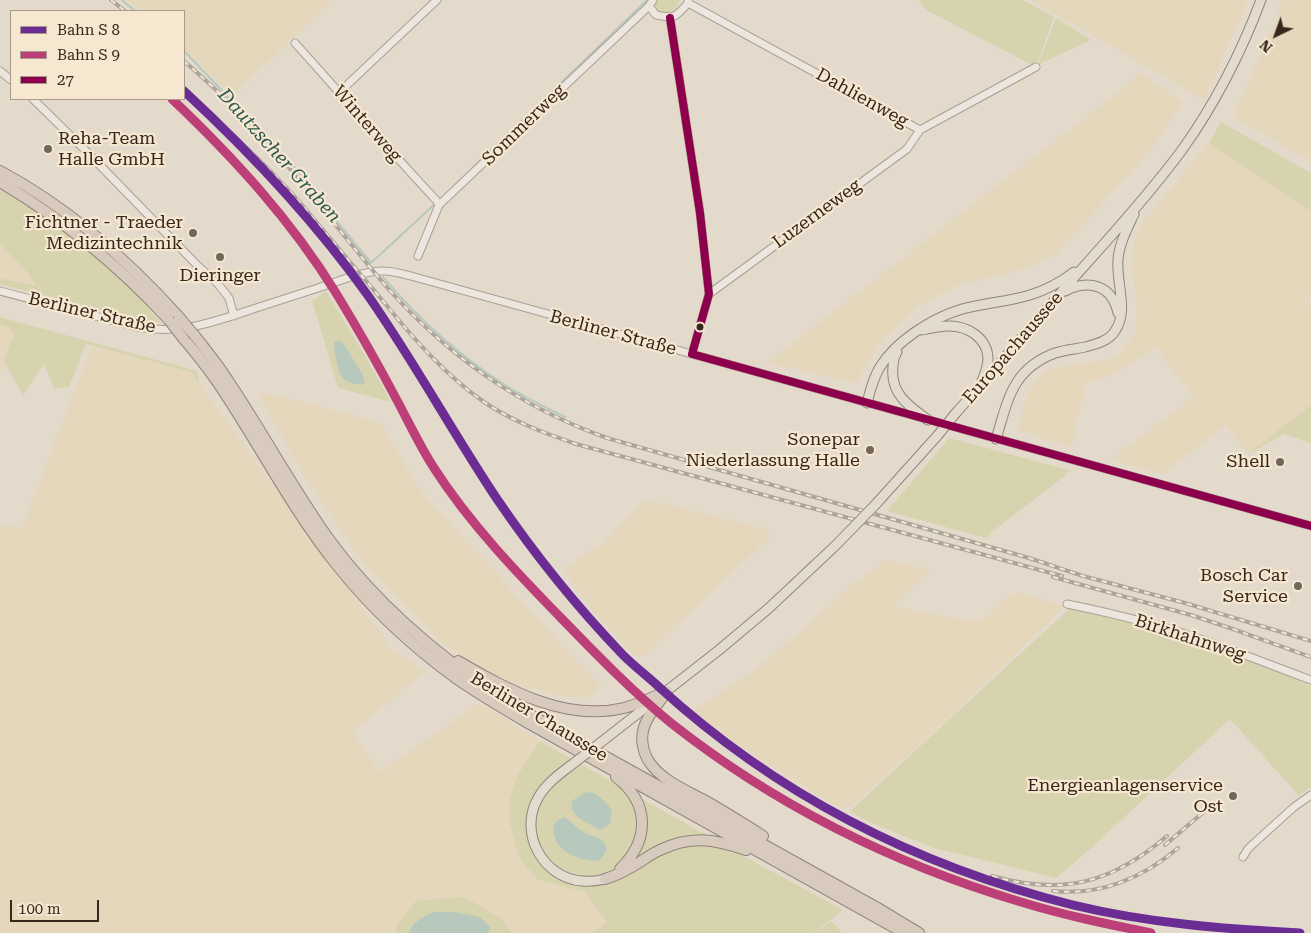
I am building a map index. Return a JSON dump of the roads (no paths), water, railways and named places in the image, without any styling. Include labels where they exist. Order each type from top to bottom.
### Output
[{"type":"highway","points":[[0,171],[64,211],[136,271],[179,317],[208,352],[223,382]]},
{"type":"highway","points":[[0,182],[39,206],[86,242],[130,280],[223,382]]},
{"type":"highway","name":"Berliner Chaussee","points":[[223,382],[338,552],[373,593],[402,622],[462,672],[504,700],[876,907],[919,933]]},
{"type":"highway","name":"Berliner Chaussee","points":[[223,382],[290,498],[323,546],[350,580],[413,643],[457,678],[522,719],[904,933]]},
{"type":"highway","points":[[427,644],[514,692],[542,702],[583,712],[625,708],[643,710],[667,691]]},
{"type":"highway","points":[[643,710],[667,691]]},
{"type":"highway","points":[[643,710],[644,726],[642,740],[644,753],[659,774],[750,828],[776,845],[797,863]]},
{"type":"highway","points":[[595,761],[628,788],[641,812],[642,826],[639,843],[630,859],[619,871],[605,879]]},
{"type":"highway","points":[[605,879],[618,875],[659,850],[681,842],[702,839],[723,842],[781,864]]},
{"type":"main road","name":"Europachaussee","points":[[667,691],[768,608],[835,546],[876,504],[1140,202],[1182,150],[1213,102],[1244,42],[1261,0]]},
{"type":"main road","points":[[996,439],[1010,394],[1017,381],[1027,369],[1042,358],[1058,352],[1095,345],[1114,333],[1120,322],[1121,308],[1118,259],[1123,238],[1140,202]]},
{"type":"main road","points":[[867,403],[874,380],[881,366],[905,340],[928,323],[960,310],[1030,295],[1044,290],[1057,284],[1085,265]]},
{"type":"main road","points":[[1060,294],[1081,285],[1099,287],[1105,290],[1113,299],[1120,322]]},
{"type":"main road","points":[[919,330],[950,326],[963,328],[975,334],[983,341],[988,359],[986,372],[980,387]]},
{"type":"main road","points":[[905,340],[894,358],[892,375],[895,389],[910,407],[928,420]]},
{"type":"main road","points":[[605,879],[594,882],[582,882],[555,872],[545,863],[537,851],[532,838],[532,814],[538,799],[555,777],[643,710]]},
{"type":"street","points":[[341,94],[347,85],[437,0]]},
{"type":"street","points":[[651,3],[656,15],[670,18],[679,14],[688,2]]},
{"type":"street","name":"Dahlienweg","points":[[688,2],[920,130],[1036,67]]},
{"type":"street","name":"Sommerweg","points":[[418,256],[438,203],[651,3]]},
{"type":"street","points":[[670,18],[700,213],[709,294],[692,354]]},
{"type":"street","name":"Winterweg","points":[[295,43],[438,203]]},
{"type":"street","points":[[0,71],[10,79]]},
{"type":"street","points":[[34,100],[218,284],[229,298],[234,316]]},
{"type":"street","name":"Luzerneweg","points":[[709,294],[907,148],[920,130]]},
{"type":"street","name":"Berliner Straße","points":[[0,291],[150,329],[172,330],[234,316],[368,272],[383,271],[411,276],[1311,526]]},
{"type":"street","name":"Birkhahnweg","points":[[1067,604],[1113,614],[1180,633],[1243,654],[1311,680]]},
{"type":"street","points":[[1244,857],[1252,845],[1294,807],[1311,795]]},
{"type":"waterway","name":"Dautzscher Graben","points":[[122,0],[134,10]]},
{"type":"waterway","points":[[451,189],[647,0]]},
{"type":"waterway","name":"Dautzscher Graben","points":[[185,52],[298,171],[304,181],[371,263]]},
{"type":"waterway","points":[[372,262],[436,203]]},
{"type":"waterway","points":[[383,277],[425,322],[471,362],[512,389],[565,417]]},
{"type":"railway","points":[[111,0],[124,10]]},
{"type":"railway","points":[[185,62],[236,109],[269,143],[373,271],[408,310],[459,356],[486,376],[544,411],[607,438],[1029,558],[1083,576],[1185,603],[1311,641]]},
{"type":"railway","points":[[194,100],[277,177],[430,355],[469,391],[506,415],[540,431],[576,444],[1062,576]]},
{"type":"railway","points":[[1053,577],[1191,615],[1311,657]]},
{"type":"railway","points":[[1165,845],[1213,804]]},
{"type":"railway","points":[[992,876],[1042,885],[1064,885],[1086,881],[1106,875],[1126,865],[1147,852],[1167,836]]},
{"type":"railway","points":[[1053,891],[1087,891],[1120,883],[1165,859],[1178,848]]},
{"type":"place","name":"Reha-Team Halle GmbH","points":[[48,149]]},
{"type":"place","name":"Fichtner - Traeder Medizintechnik","points":[[193,233]]},
{"type":"place","name":"Dieringer","points":[[220,257]]},
{"type":"place","name":"Sonepar Niederlassung Halle","points":[[870,450]]},
{"type":"place","name":"Shell","points":[[1280,462]]},
{"type":"place","name":"Bosch Car Service","points":[[1298,586]]},
{"type":"place","name":"Energieanlagenservice Ost","points":[[1233,796]]}]
